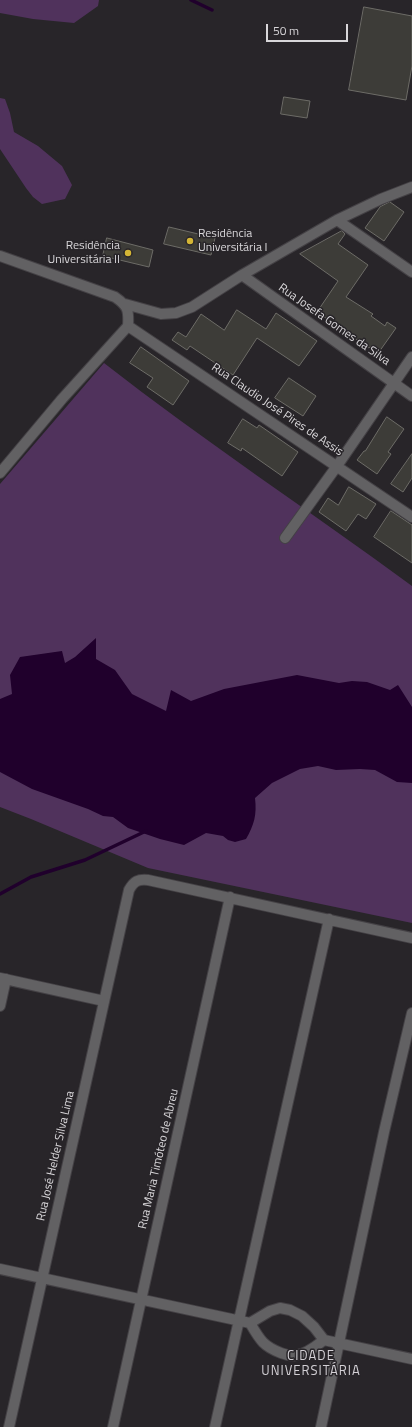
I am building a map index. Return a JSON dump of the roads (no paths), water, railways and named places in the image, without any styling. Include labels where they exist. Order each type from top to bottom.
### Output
[{"type":"street","points":[[0,256],[115,298],[125,304],[161,314],[176,312],[192,307],[242,275],[337,220],[412,187]]},
{"type":"street","points":[[337,220],[412,272]]},
{"type":"street","name":"Rua Josefa Gomes da Silva","points":[[242,275],[412,396]]},
{"type":"street","points":[[0,473],[62,399],[128,326],[128,314],[125,304]]},
{"type":"street","name":"Rua Claudio José Pires de Assis","points":[[128,326],[412,517]]},
{"type":"street","points":[[285,538],[337,466],[412,356]]},
{"type":"street","name":"Rua José Helder Silva Lima","points":[[9,1427],[129,890],[134,882],[139,879],[230,897]]},
{"type":"street","points":[[230,897],[412,938]]},
{"type":"street","name":"Rua Maria Timóteo de Abreu","points":[[113,1427],[140,1299],[185,1108],[230,897]]},
{"type":"street","points":[[215,1427],[329,920]]},
{"type":"street","points":[[0,1006],[3,978],[104,1000]]},
{"type":"street","points":[[321,1427],[384,1132],[412,1013]]},
{"type":"street","points":[[0,1269],[250,1323],[259,1338],[269,1348],[285,1355],[297,1356],[310,1351],[324,1340]]},
{"type":"street","points":[[250,1323],[270,1311],[280,1308],[290,1310],[302,1316],[314,1327],[324,1340],[412,1359]]},
{"type":"waterway","points":[[191,0],[212,10]]},
{"type":"waterway","points":[[0,894],[31,877],[85,860],[146,831]]},
{"type":"place","name":"Residência Universitária I","points":[[190,241]]},
{"type":"place","name":"Residência Universitária II","points":[[128,253]]},
{"type":"district","name":"CIDADE UNIVERSITÁRIA","points":[[311,1364]]}]
